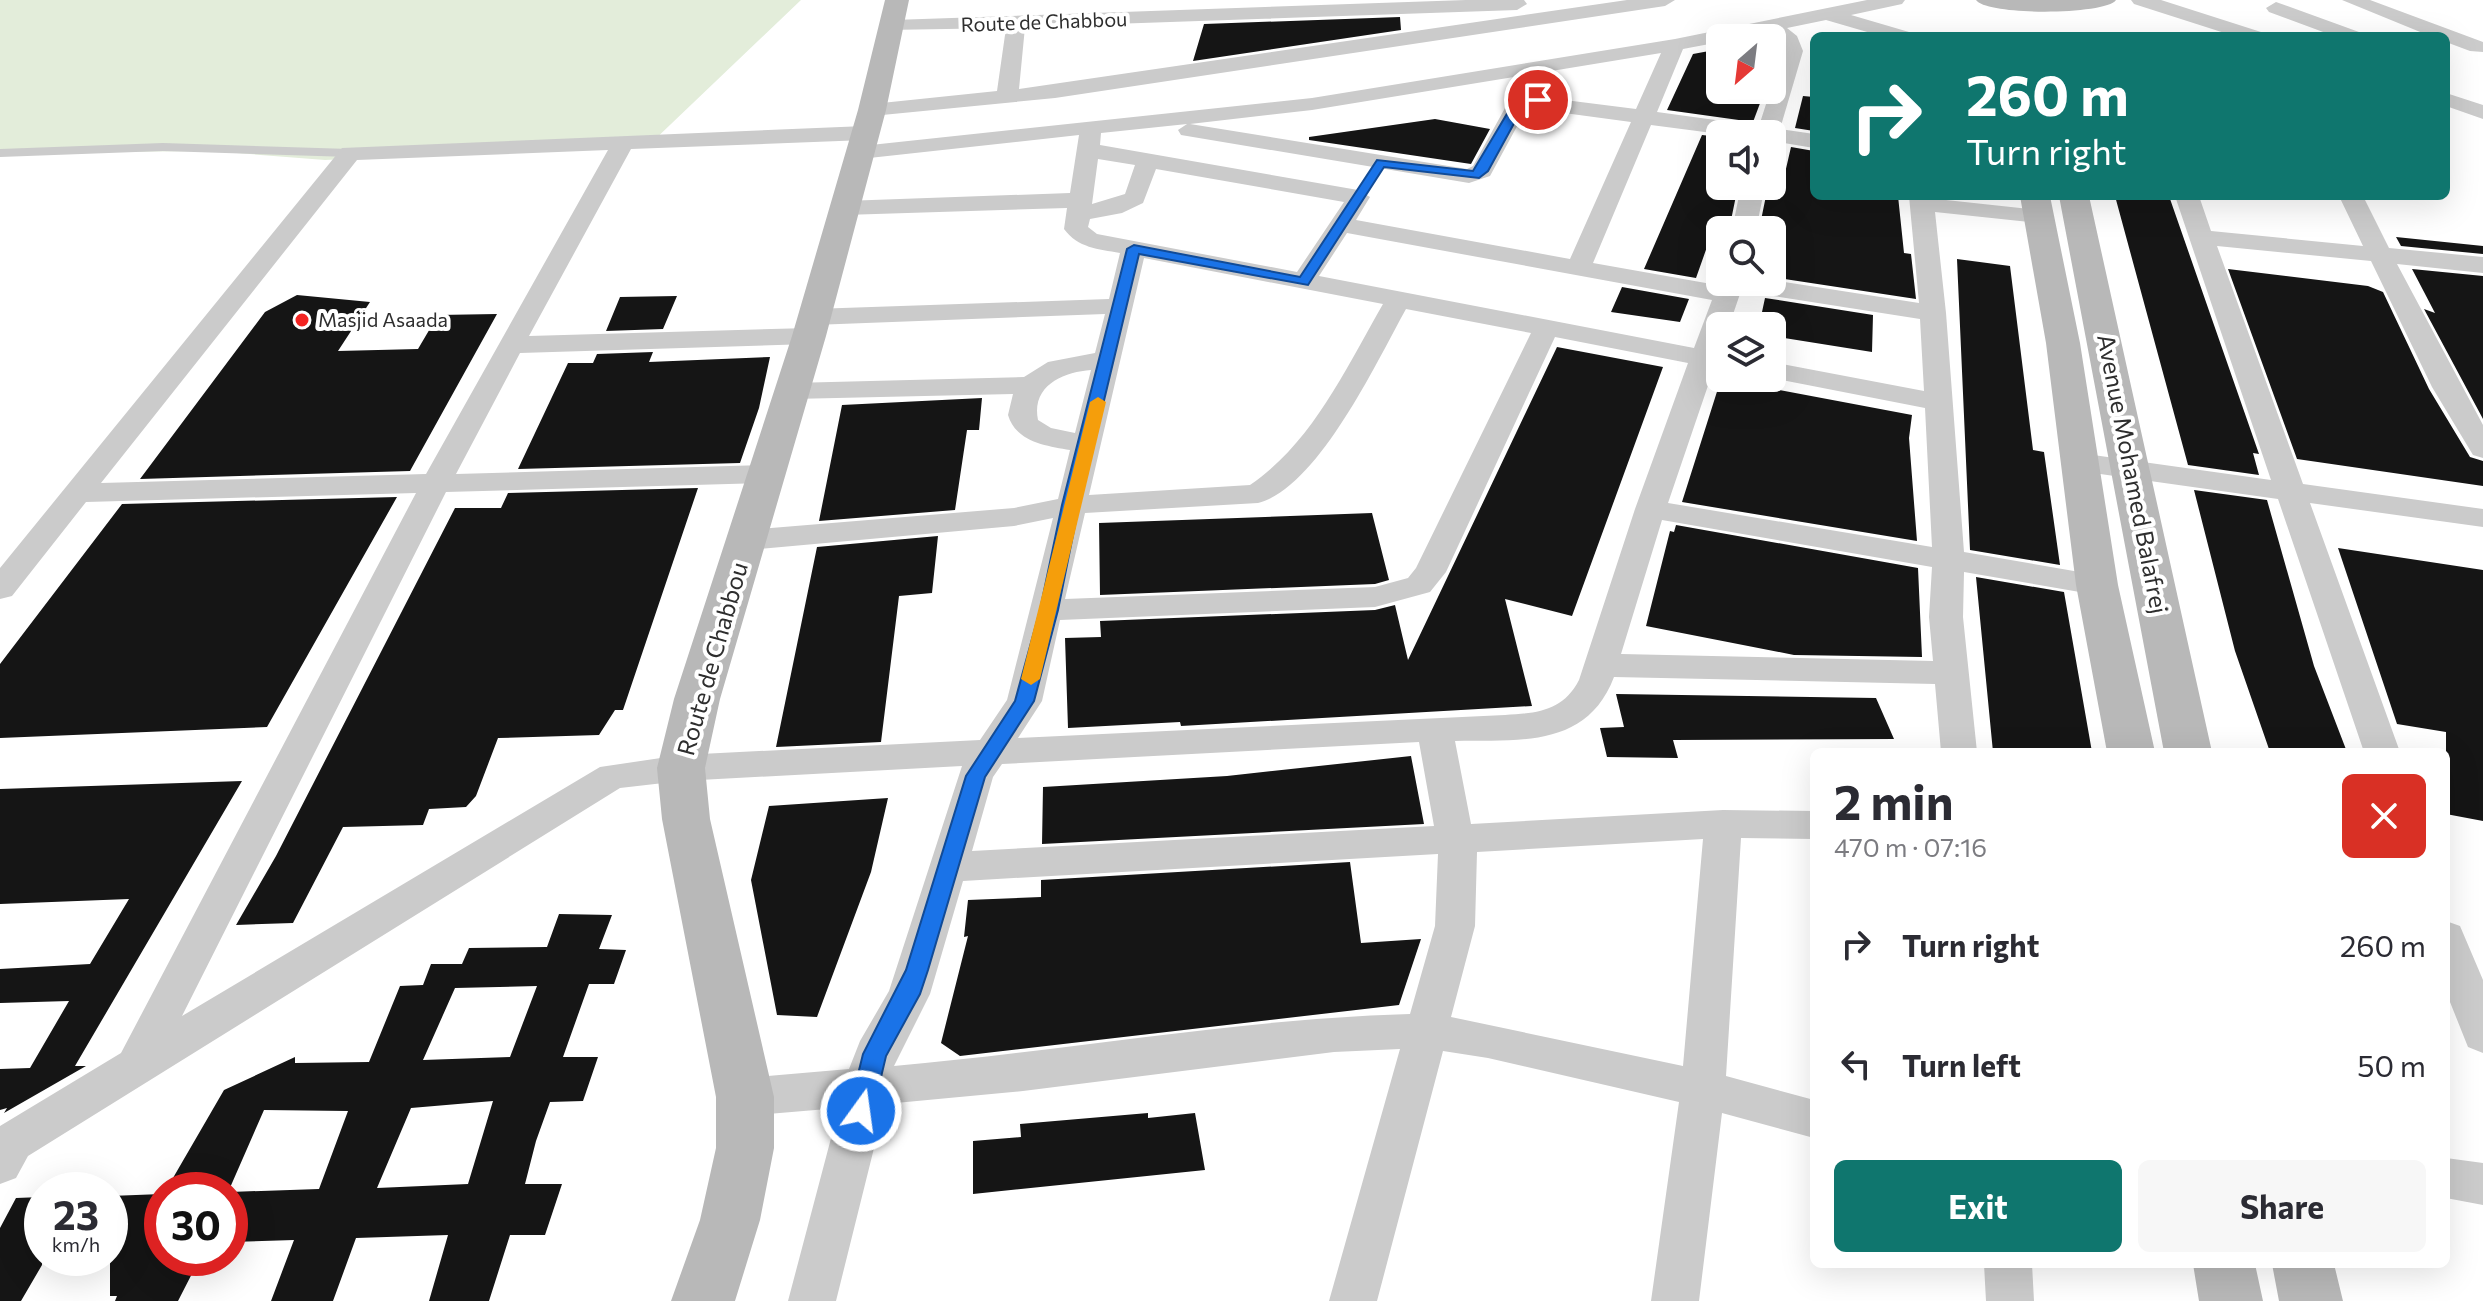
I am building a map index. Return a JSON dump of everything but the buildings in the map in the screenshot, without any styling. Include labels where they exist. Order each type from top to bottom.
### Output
[{"type":"street","points":[[866,132],[1007,97],[1174,74],[1291,35],[1528,8],[1665,0]]},
{"type":"street","points":[[1782,24],[1895,0]]},
{"type":"street","points":[[1997,9],[2104,0]]},
{"type":"street","points":[[2141,0],[2238,32]]},
{"type":"street","points":[[2356,0],[2442,32]]},
{"type":"street","points":[[2250,32],[2278,4],[2343,32]]},
{"type":"street","points":[[2031,5],[2036,32]]},
{"type":"street","name":"Route de Chabbou","points":[[703,1301],[733,1206],[745,1148],[745,1097],[686,819],[681,768],[697,699],[748,540],[866,132],[895,13],[1016,23],[1136,9],[1186,23],[1291,35],[1528,8]]},
{"type":"street","points":[[1827,15],[1888,32]]},
{"type":"street","points":[[1007,97],[1016,23]]},
{"type":"street","points":[[1174,74],[1186,23]]},
{"type":"street","points":[[2450,35],[2480,46]]},
{"type":"street","points":[[1786,37],[1793,51],[1786,75]]},
{"type":"street","points":[[0,589],[350,153],[866,132],[1090,139],[1152,123],[1312,104],[1706,39]]},
{"type":"street","points":[[1578,268],[1675,45]]},
{"type":"street","points":[[2450,54],[2480,46]]},
{"type":"street","points":[[2450,100],[2483,112]]},
{"type":"street","points":[[1152,123],[1464,175],[1479,174],[1518,104],[1525,101],[1706,125]]},
{"type":"street","points":[[1786,137],[1810,140]]},
{"type":"street","points":[[1090,139],[1148,160],[1358,197]]},
{"type":"street","points":[[1090,139],[1076,229],[1081,236],[1303,282],[1706,358]]},
{"type":"street","points":[[135,1068],[292,753],[509,345],[623,143]]},
{"type":"street","points":[[844,208],[1114,208],[1135,198],[1148,160]]},
{"type":"street","points":[[1303,282],[1381,163]]},
{"type":"street","points":[[1959,748],[1946,617],[1948,557],[1933,313],[1921,200],[2037,206]]},
{"type":"street","name":"Avenue Mohamed Balafrej","points":[[2075,200],[2187,748]]},
{"type":"street","points":[[2188,200],[2381,748]]},
{"type":"street","points":[[2353,200],[2446,387],[2483,449]]},
{"type":"street","name":"Avenue Mohamed Balafrej","points":[[2037,206],[2063,343],[2097,585],[2130,748]]},
{"type":"street","points":[[1342,225],[1578,268],[1706,283]]},
{"type":"street","points":[[2201,237],[2483,265]]},
{"type":"street","points":[[812,1301],[875,1054],[909,994],[975,776],[1024,701],[1049,610],[1071,505],[1134,249]]},
{"type":"street","points":[[1786,293],[1933,313]]},
{"type":"street","points":[[748,540],[1014,517],[1071,505],[1258,494],[1275,485],[1317,436],[1398,300]]},
{"type":"street","points":[[509,345],[1120,306]]},
{"type":"street","points":[[1049,610],[1375,597],[1419,585],[1430,572],[1546,329]]},
{"type":"street","points":[[792,391],[1030,385],[1060,366],[1108,361]]},
{"type":"street","points":[[1786,373],[1938,402]]},
{"type":"street","points":[[4,1149],[582,792],[613,776],[681,768],[1539,723],[1567,717],[1584,704],[1601,665],[1650,509],[1706,376]]},
{"type":"street","points":[[1030,385],[1022,416],[1027,425],[1056,439],[1088,444]]},
{"type":"street","points":[[2079,462],[2483,518]]},
{"type":"street","points":[[77,493],[767,474]]},
{"type":"street","points":[[1650,509],[1948,557],[2097,585]]},
{"type":"street","points":[[1601,665],[1953,673]]},
{"type":"street","points":[[1353,1301],[1455,926],[1459,892],[1456,838],[1435,729]]},
{"type":"street","points":[[948,867],[1723,824],[1810,825]]},
{"type":"street","points":[[1675,1301],[1703,1089],[1723,824]]},
{"type":"street","points":[[2450,948],[2483,1035]]},
{"type":"street","points":[[745,1097],[1023,1073],[1334,1034],[1428,1031],[1488,1040],[1703,1089],[1810,1118]]},
{"type":"street","points":[[2450,1179],[2483,1184]]},
{"type":"street","points":[[2008,1268],[2010,1301]]},
{"type":"street","points":[[2225,1268],[2231,1301]]},
{"type":"street","points":[[2304,1268],[2311,1301]]},
{"type":"lane","points":[[0,153],[163,147],[350,153]]},
{"type":"green space","points":[[0,0],[801,0],[649,145],[325,160],[211,151],[0,153]]},
{"type":"slow traffic","points":[[1031,679],[1098,402]]},
{"type":"place","name":"Masjid Asaada","points":[[302,320]]},
{"type":"route","points":[[861,1111],[875,1054],[909,994],[975,776],[1024,701],[1049,610],[1071,505],[1134,249],[1303,282],[1381,163],[1475,175],[1482,171],[1518,104],[1538,100]]}]
